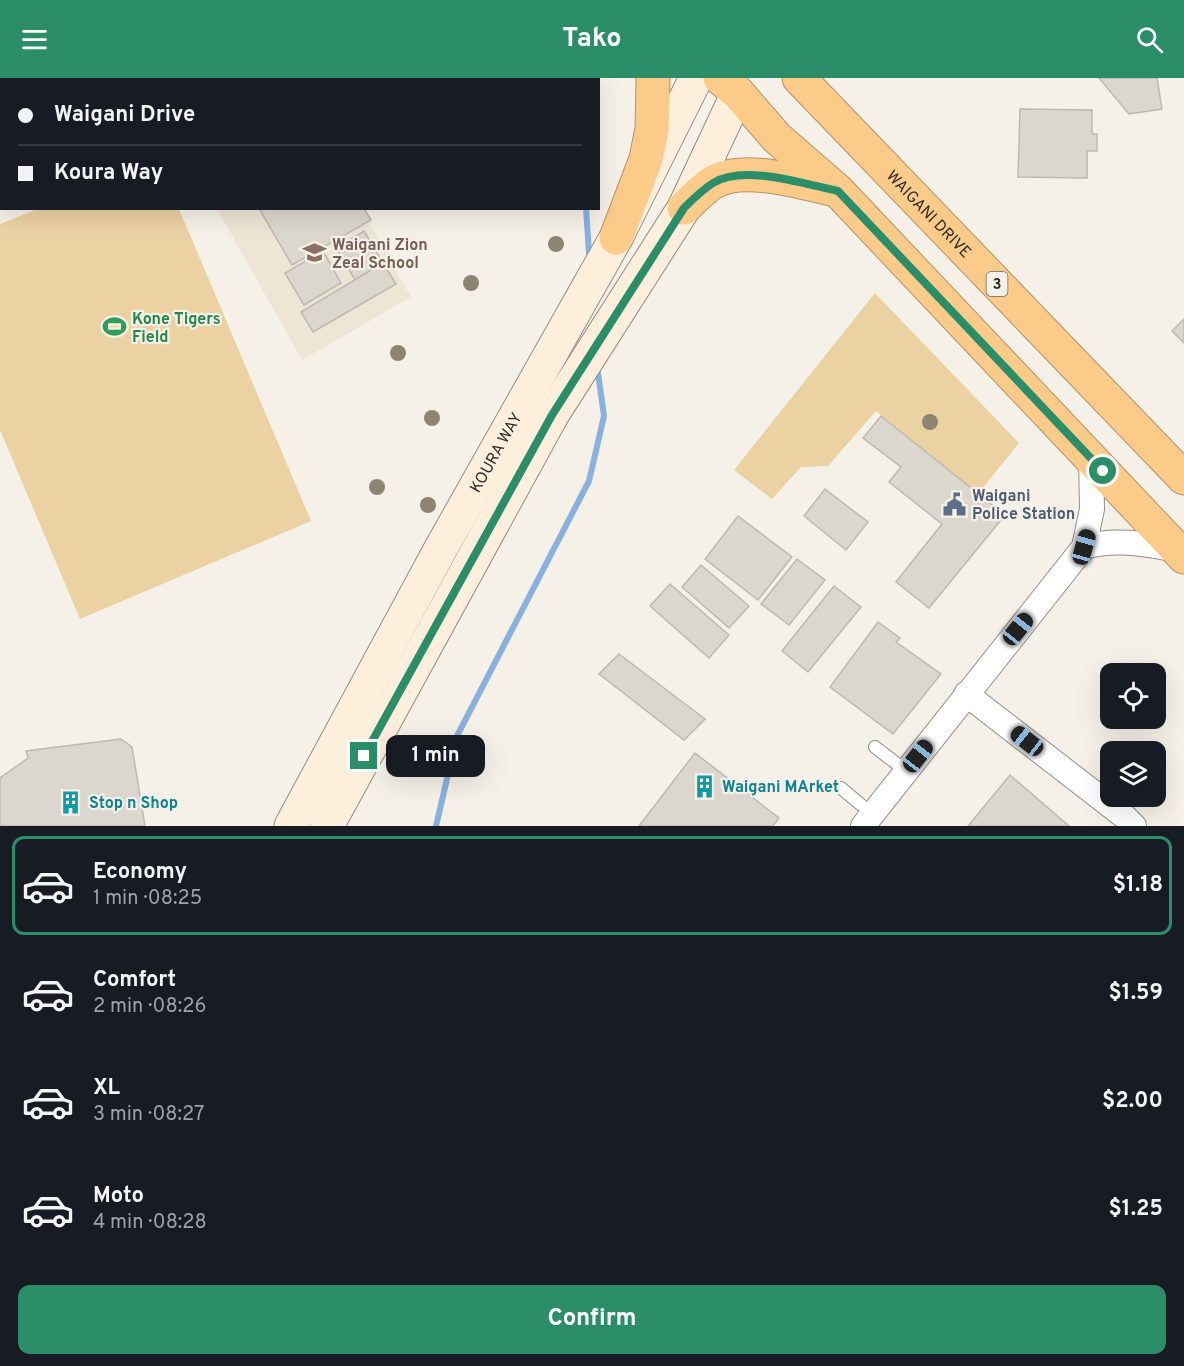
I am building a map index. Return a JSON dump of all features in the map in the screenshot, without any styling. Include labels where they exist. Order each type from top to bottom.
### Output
[{"type":"highway","points":[[616,238],[646,159],[652,129],[653,78]]},
{"type":"highway","name":"WAIGANI DRIVE","points":[[799,78],[1184,478]]},
{"type":"highway","points":[[821,78],[844,126]]},
{"type":"highway","points":[[733,83],[777,138],[838,191],[1181,553]]},
{"type":"highway","points":[[684,208],[714,183],[728,177],[776,178],[838,191]]},
{"type":"main road","name":"KOURA WAY","points":[[291,826],[440,550],[616,238],[696,78]]},
{"type":"main road","name":"KOURA WAY","points":[[327,826],[552,415],[684,208],[733,83]]},
{"type":"street","points":[[868,820],[1084,547],[1092,509],[1091,459]]},
{"type":"street","points":[[1084,547],[1116,541],[1181,553]]},
{"type":"street","points":[[966,694],[1134,826]]},
{"type":"lane","points":[[875,747],[906,771]]},
{"type":"lane","points":[[841,788],[868,820]]},
{"type":"shaded area","name":"Kone Tigers Field","points":[[35,210],[179,210],[311,521],[80,619],[0,430],[0,224]]},
{"type":"shaded area","name":"Waigani Zion Zeal School","points":[[218,210],[363,210],[411,297],[302,360]]},
{"type":"shaded area","points":[[875,293],[1019,443],[978,494],[876,411],[828,466],[801,467],[772,499],[734,470]]},
{"type":"building","points":[[1099,78],[1157,78],[1162,109],[1129,114]]},
{"type":"building","points":[[1020,109],[1092,110],[1092,134],[1097,134],[1097,151],[1087,151],[1087,178],[1018,177]]},
{"type":"building","points":[[260,210],[365,210],[371,220],[292,265]]},
{"type":"building","points":[[364,231],[383,263],[355,280],[336,248]]},
{"type":"building","points":[[323,251],[341,283],[304,305],[285,273]]},
{"type":"building","points":[[383,263],[396,284],[313,332],[301,312]]},
{"type":"building","points":[[1184,319],[1184,343],[1172,331]]},
{"type":"building","name":"Waigani Police Station","points":[[881,416],[1005,515],[929,608],[896,582],[942,524],[889,482],[901,467],[863,438]]},
{"type":"building","points":[[825,489],[868,522],[846,550],[804,516]]},
{"type":"building","points":[[738,516],[792,557],[758,600],[705,559]]},
{"type":"building","points":[[797,559],[825,580],[789,625],[761,604]]},
{"type":"building","points":[[701,565],[749,606],[729,628],[682,587]]},
{"type":"building","points":[[670,584],[729,635],[709,658],[650,606]]},
{"type":"building","points":[[834,586],[861,607],[808,672],[782,651]]},
{"type":"building","points":[[878,622],[900,638],[896,642],[941,674],[893,734],[830,687]]},
{"type":"building","points":[[619,654],[705,719],[684,740],[599,674]]},
{"type":"building","name":"Stop n Shop","points":[[121,739],[132,747],[145,826],[0,826],[0,778],[28,758],[26,751]]},
{"type":"building","name":"Waigani MArket","points":[[695,753],[779,818],[773,826],[639,826]]},
{"type":"building","points":[[1010,775],[1069,826],[968,826]]},
{"type":"waterway","points":[[586,210],[589,253]]},
{"type":"waterway","points":[[436,826],[457,736],[589,481],[604,416],[598,373]]},
{"type":"place","name":"Waigani Zion Zeal School","points":[[314,253]]},
{"type":"place","name":"Kone Tigers Field","points":[[114,327]]},
{"type":"place","name":"Waigani Police Station","points":[[954,504]]},
{"type":"place","name":"Waigani MArket","points":[[704,786]]},
{"type":"place","name":"Stop n Shop","points":[[71,802]]},
{"type":"route","points":[[364,756],[552,415],[684,208],[702,191],[728,177],[776,178],[838,191],[1103,471]]}]
